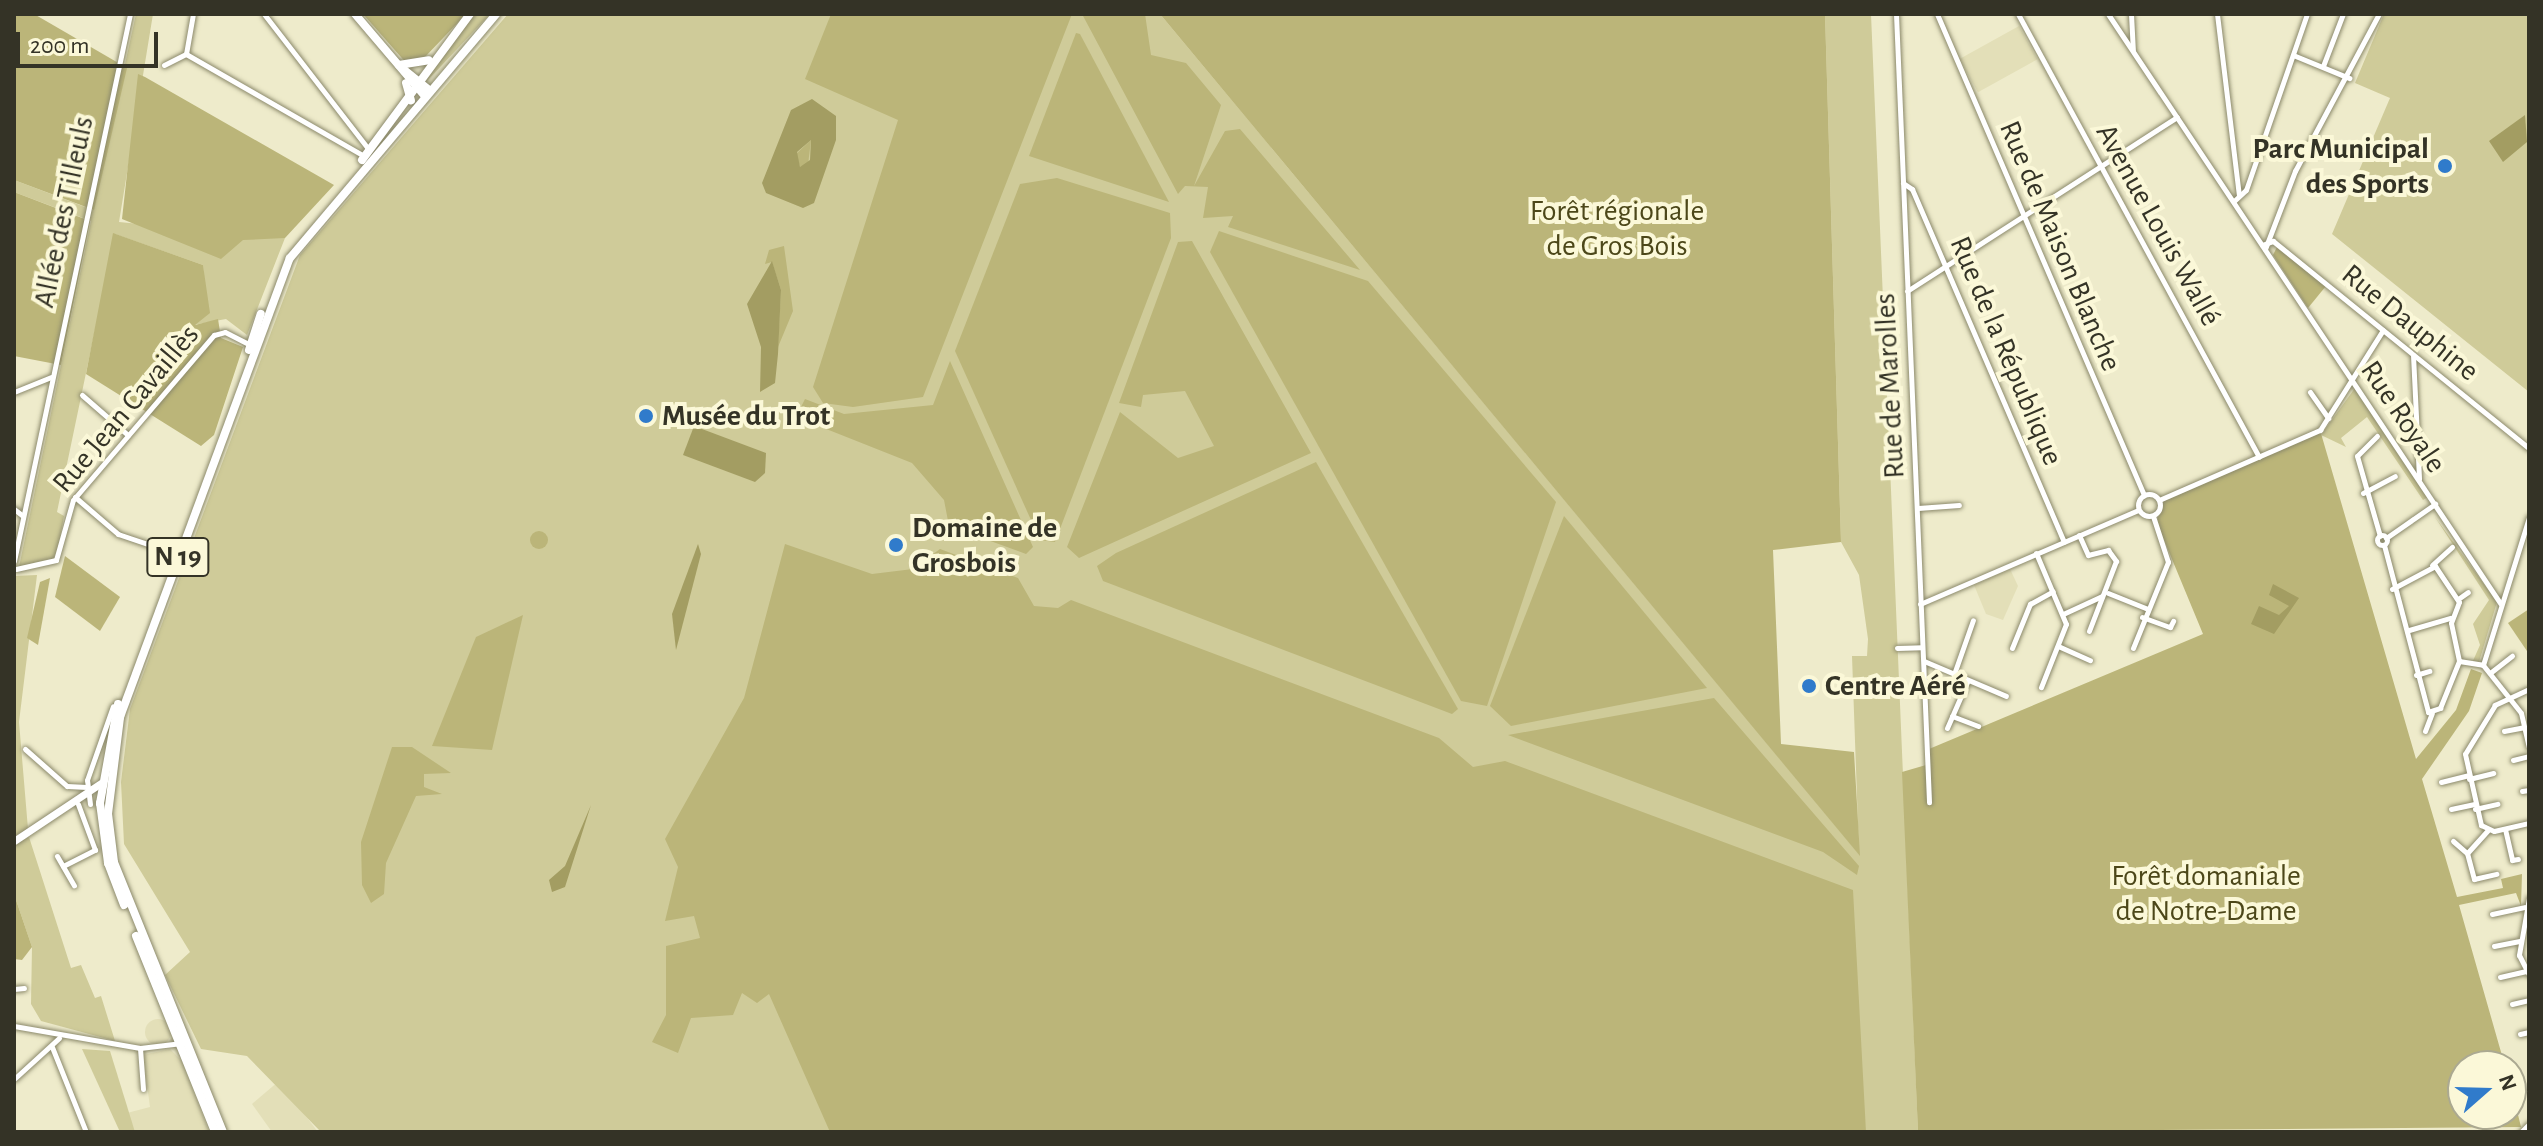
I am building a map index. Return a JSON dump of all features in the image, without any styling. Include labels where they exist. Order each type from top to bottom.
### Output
[{"type":"main road","points":[[357,14],[398,67],[427,92]]},
{"type":"main road","name":"N 19","points":[[223,1132],[183,1042],[120,881],[101,783],[117,707],[293,244],[411,100],[430,59],[470,14]]},
{"type":"main road","name":"N 19","points":[[104,800],[123,705],[252,346],[301,240],[496,14]]},
{"type":"main road","points":[[398,67],[430,59]]},
{"type":"main road","points":[[398,67],[411,100]]},
{"type":"main road","points":[[406,83],[417,86]]},
{"type":"main road","name":"N 19","points":[[183,1042],[215,1132]]},
{"type":"street","name":"Allée des Tilleuls","points":[[14,566],[51,377],[130,14]]},
{"type":"street","points":[[186,54],[193,14]]},
{"type":"street","points":[[264,14],[367,154]]},
{"type":"street","name":"Rue de Marolles","points":[[1896,14],[1929,802]]},
{"type":"street","name":"Rue de Maison Blanche","points":[[1937,14],[2144,495]]},
{"type":"street","name":"Avenue Louis Wallé","points":[[2018,14],[2259,457]]},
{"type":"street","name":"Rue Royale","points":[[2108,14],[2236,199],[2256,236],[2267,244],[2269,256],[2500,603]]},
{"type":"street","points":[[2131,14],[2132,51]]},
{"type":"street","points":[[2217,14],[2236,199]]},
{"type":"street","points":[[2236,199],[2307,14]]},
{"type":"street","points":[[2323,66],[2343,14]]},
{"type":"street","points":[[2267,244],[2295,171],[2349,78],[2379,14]]},
{"type":"street","points":[[164,65],[186,54]]},
{"type":"street","points":[[186,54],[367,154]]},
{"type":"street","points":[[2293,55],[2349,78]]},
{"type":"street","points":[[1907,291],[2177,117]]},
{"type":"street","name":"Rue de la République","points":[[1903,183],[1946,268],[2064,542]]},
{"type":"street","name":"Rue Dauphine","points":[[2267,244],[2383,330],[2529,448]]},
{"type":"street","points":[[2138,510],[2144,495],[2159,500],[2320,430],[2383,330]]},
{"type":"street","name":"Rue Jean Cavaillès","points":[[14,566],[56,560],[75,497],[214,335],[225,332],[252,346]]},
{"type":"street","points":[[2413,354],[2419,480]]},
{"type":"street","points":[[14,392],[51,377]]},
{"type":"street","points":[[2310,392],[2328,418]]},
{"type":"street","points":[[82,395],[128,435]]},
{"type":"street","points":[[2377,436],[2358,452],[2363,493],[2383,539],[2392,589],[2409,630],[2416,675],[2432,713]]},
{"type":"street","points":[[2363,493],[2395,476]]},
{"type":"street","points":[[75,497],[118,534],[174,553]]},
{"type":"street","points":[[2153,516],[2159,500]]},
{"type":"street","points":[[2383,539],[2435,504]]},
{"type":"street","points":[[1918,508],[1959,505]]},
{"type":"street","points":[[14,509],[23,516]]},
{"type":"street","points":[[1920,604],[2138,510],[2153,516],[2169,551],[2133,648]]},
{"type":"street","points":[[2483,665],[2529,517]]},
{"type":"street","points":[[2079,535],[2088,555],[2113,553],[2116,574],[2089,631]]},
{"type":"street","points":[[2392,589],[2432,565],[2452,547]]},
{"type":"street","points":[[2036,553],[2063,614],[2058,646],[2041,687]]},
{"type":"street","points":[[2432,565],[2458,599]]},
{"type":"street","points":[[2012,648],[2030,604],[2053,591]]},
{"type":"street","points":[[2425,731],[2459,661],[2451,618],[2458,599],[2468,592]]},
{"type":"street","points":[[2063,614],[2105,595],[2148,609]]},
{"type":"street","points":[[2079,606],[2096,615]]},
{"type":"street","points":[[2142,617],[2170,627],[2173,621]]},
{"type":"street","points":[[2409,630],[2451,618]]},
{"type":"street","points":[[1954,674],[1973,620]]},
{"type":"street","points":[[2058,646],[2090,660]]},
{"type":"street","points":[[1897,648],[1922,647]]},
{"type":"street","points":[[2490,673],[2512,656]]},
{"type":"street","points":[[1924,661],[2006,696]]},
{"type":"street","points":[[2459,661],[2483,665],[2490,673],[2525,722],[2529,747]]},
{"type":"street","points":[[2416,675],[2429,671]]},
{"type":"street","points":[[1947,728],[1968,680]]},
{"type":"street","points":[[2488,830],[2475,807],[2467,749],[2508,696],[2529,689]]},
{"type":"street","points":[[89,800],[87,787],[113,706]]},
{"type":"street","points":[[1952,716],[1978,726]]},
{"type":"street","points":[[2504,731],[2525,722]]},
{"type":"street","points":[[25,749],[67,786],[87,787]]},
{"type":"street","points":[[2513,760],[2529,756]]},
{"type":"street","points":[[2441,782],[2493,773]]},
{"type":"street","points":[[89,800],[101,783]]},
{"type":"street","points":[[14,841],[78,804],[104,800]]},
{"type":"street","points":[[63,866],[95,850],[78,804]]},
{"type":"street","points":[[2451,809],[2497,804]]},
{"type":"street","points":[[2467,853],[2488,830],[2529,823]]},
{"type":"street","points":[[2505,829],[2512,860],[2518,859]]},
{"type":"street","points":[[2453,841],[2467,853],[2474,879],[2496,874]]},
{"type":"street","points":[[57,856],[74,885]]},
{"type":"street","points":[[2500,977],[2527,969],[2521,938],[2524,907],[2529,898]]},
{"type":"street","points":[[2492,914],[2524,907]]},
{"type":"street","points":[[2494,946],[2529,933]]},
{"type":"street","points":[[14,989],[24,988]]},
{"type":"street","points":[[2512,1004],[2529,1000]]},
{"type":"street","points":[[14,1026],[59,1038],[140,1048],[183,1042]]},
{"type":"street","points":[[2520,1034],[2529,1032]]},
{"type":"street","points":[[14,1079],[59,1038]]},
{"type":"street","points":[[52,1047],[86,1130],[74,1132]]},
{"type":"street","points":[[140,1048],[143,1089]]},
{"type":"shaded area","points":[[136,14],[153,14],[119,222],[285,238],[247,335],[226,319],[193,325],[205,301],[203,265],[115,234],[57,512],[64,516],[58,549],[52,561],[19,567],[91,221],[14,192],[14,180],[93,210]]},
{"type":"shaded area","points":[[475,14],[490,14],[426,82],[438,56]]},
{"type":"shaded area","name":"Domaine de Grosbois","points":[[508,14],[1160,14],[1859,854],[1852,656],[1867,656],[1868,639],[1859,575],[1841,542],[1825,14],[1871,14],[1918,1132],[321,1132],[247,1056],[201,1049],[165,975],[190,952],[124,844],[121,782],[130,709],[300,255]]},
{"type":"shaded area","name":"Parc Municipal des Sports","points":[[2384,14],[2529,14],[2529,392],[2332,234],[2390,98],[2355,83]]},
{"type":"shaded area","points":[[2019,26],[2037,59],[1978,92],[1960,59]]},
{"type":"shaded area","points":[[812,99],[836,116],[836,140],[814,203],[803,208],[766,193],[762,183],[791,110]],"holes":[[[811,140],[810,160],[800,167],[797,152]]]},
{"type":"shaded area","points":[[2525,115],[2527,142],[2503,162],[2489,141]]},
{"type":"shaded area","points":[[772,261],[781,290],[778,354],[775,383],[760,392],[761,347],[747,304]]},
{"type":"shaded area","points":[[2355,388],[2428,497],[2423,500],[2367,417],[2341,438],[2346,447],[2321,435]]},
{"type":"shaded area","points":[[694,426],[766,453],[765,473],[755,482],[683,455]]},
{"type":"shaded area","points":[[2435,517],[2497,602],[2479,662],[2472,663],[2480,645],[2473,624],[2489,600]]},
{"type":"shaded area","points":[[698,544],[701,554],[676,650],[672,614]]},
{"type":"shaded area","points":[[2010,569],[2018,586],[2003,620],[1986,614],[1974,585]]},
{"type":"shaded area","points":[[37,575],[19,722],[28,829],[14,836],[14,576]]},
{"type":"shaded area","points":[[2273,584],[2299,598],[2274,634],[2251,624],[2259,606],[2279,615],[2289,606],[2269,595]]},
{"type":"shaded area","points":[[591,805],[565,887],[552,892],[549,880],[565,866]]},
{"type":"shaded area","points":[[29,837],[71,968],[81,965],[95,998],[101,996],[115,1041],[41,1021],[31,1004],[32,947],[14,894],[14,845]]},
{"type":"shaded area","points":[[158,1019],[167,1023],[171,1032],[167,1041],[158,1045],[149,1041],[145,1032],[149,1023]]},
{"type":"shaded area","points":[[82,1049],[110,1051],[135,1132],[120,1132]]},
{"type":"shaded area","points":[[170,1049],[182,1061],[209,1132],[135,1132],[127,1113],[150,1107],[143,1055]]},
{"type":"shaded area","points":[[279,1081],[318,1132],[272,1132],[252,1104]]},
{"type":"green space","points":[[14,14],[34,14],[127,68],[94,210],[14,180]]},
{"type":"green space","points":[[363,14],[466,14],[424,58],[408,65]]},
{"type":"green space","points":[[831,14],[1072,14],[923,397],[853,407],[823,403],[813,387],[898,120],[805,79]]},
{"type":"green space","points":[[1082,14],[1145,14],[1151,55],[1186,63],[1221,105],[1194,186],[1225,131],[1240,129],[1360,270],[1228,227],[1233,216],[1203,218],[1208,187],[1185,186],[1178,194]]},
{"type":"green space","name":"Forêt régionale de Gros Bois","points":[[1160,14],[1825,14],[1841,542],[1773,550],[1781,744],[1854,752],[1860,856]]},
{"type":"green space","points":[[1076,33],[1080,34],[1169,202],[1029,156]]},
{"type":"green space","points":[[138,74],[334,185],[285,238],[243,240],[221,259],[122,219]]},
{"type":"green space","points":[[811,140],[808,165],[800,167],[796,154]]},
{"type":"green space","points":[[1057,178],[1170,213],[1171,238],[1055,542],[1040,540],[955,351],[1020,184]]},
{"type":"green space","points":[[14,192],[90,221],[61,365],[14,356]]},
{"type":"green space","points":[[1219,231],[1368,281],[1556,502],[1487,706],[1461,701],[1210,252]]},
{"type":"green space","points":[[113,233],[203,265],[210,313],[195,325],[218,319],[221,338],[243,347],[214,435],[201,446],[86,374]]},
{"type":"green space","points":[[1192,241],[1311,453],[1079,558],[1067,547],[1120,412],[1178,458],[1214,446],[1185,391],[1143,395],[1141,407],[1119,403],[1178,242]]},
{"type":"green space","points":[[784,246],[793,311],[778,347],[781,290],[772,262],[765,264],[769,250]]},
{"type":"green space","points":[[2277,247],[2326,286],[2308,308],[2273,255]]},
{"type":"green space","points":[[950,361],[1033,547],[1026,554],[949,526],[944,500],[912,463],[796,417],[805,399],[844,414],[933,405]]},
{"type":"green space","name":"Forêt domaniale de Notre-Dame","points":[[2320,430],[2416,759],[2456,710],[2471,669],[2482,673],[2469,711],[2422,779],[2457,897],[2503,888],[2501,879],[2522,874],[2521,906],[2516,893],[2459,905],[2500,1050],[2447,1050],[2447,1128],[1918,1132],[1902,772],[1926,765],[1929,749],[2203,634],[2157,523],[2161,502]]},
{"type":"green space","points":[[1316,462],[1458,709],[1452,714],[1103,581],[1097,566],[1116,553]]},
{"type":"green space","points":[[1564,516],[1707,688],[1511,726],[1490,706]]},
{"type":"green space","points":[[539,531],[548,540],[539,549],[530,540]]},
{"type":"green space","points":[[785,544],[872,574],[913,569],[940,549],[1018,578],[1034,606],[1058,608],[1071,600],[1439,738],[1473,767],[1505,761],[1853,890],[1866,1132],[830,1132],[769,994],[757,1003],[742,993],[733,1015],[691,1018],[678,1053],[652,1042],[666,1015],[666,946],[700,938],[694,916],[665,921],[678,867],[665,839],[744,698]]},
{"type":"green space","points":[[65,556],[120,597],[100,631],[55,597]]},
{"type":"green space","points":[[50,578],[38,645],[27,638],[40,582]]},
{"type":"green space","points":[[2529,609],[2529,654],[2508,623]]},
{"type":"green space","points":[[523,615],[492,750],[432,746],[476,637]]},
{"type":"green space","points":[[1714,698],[1859,866],[1857,875],[1823,852],[1508,735]]},
{"type":"green space","points":[[392,747],[412,747],[451,773],[424,774],[424,787],[442,794],[416,796],[386,863],[384,894],[371,903],[362,885],[361,842]]},
{"type":"green space","points":[[14,894],[32,947],[22,960],[14,959]]},
{"type":"place","name":"Parc Municipal des Sports","points":[[2445,166]]},
{"type":"place","name":"Musée du Trot","points":[[646,416]]},
{"type":"place","name":"Domaine de Grosbois","points":[[896,545]]},
{"type":"place","name":"Centre Aéré","points":[[1809,686]]}]
